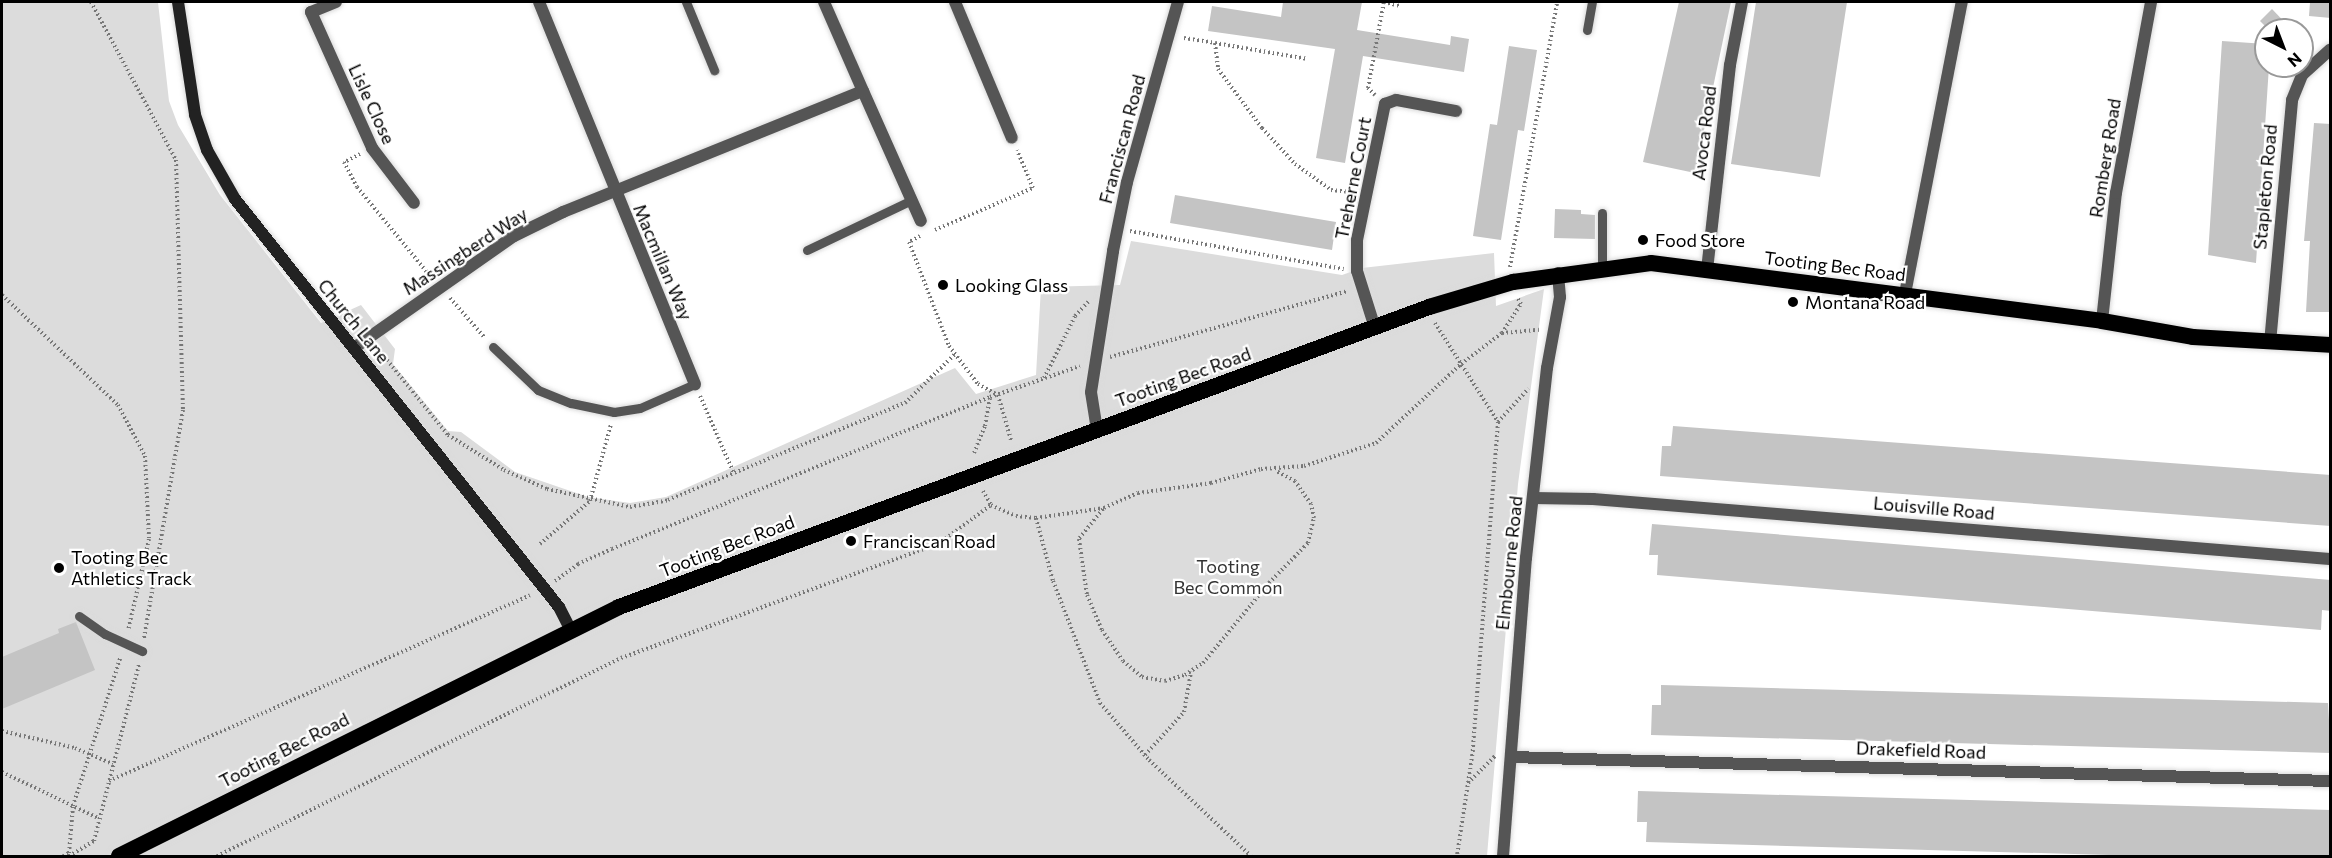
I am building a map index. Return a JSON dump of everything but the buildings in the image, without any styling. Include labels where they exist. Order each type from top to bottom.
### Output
[{"type":"highway","name":"Tooting Bec Road","points":[[120,856],[619,608],[750,556],[1375,328],[1513,282],[1558,273],[1651,263],[1905,294],[2102,321],[2193,337],[2331,345]]},
{"type":"main road","name":"Church Lane","points":[[178,2],[195,115],[207,150],[235,199],[559,607],[571,631]]},
{"type":"street","name":"Lisle Close","points":[[336,2],[309,7],[372,148],[414,203]]},
{"type":"street","points":[[539,2],[614,192]]},
{"type":"street","points":[[824,2],[921,221]]},
{"type":"street","points":[[955,2],[1012,138]]},
{"type":"street","name":"Franciscan Road","points":[[1097,430],[1091,392],[1117,229],[1178,2]]},
{"type":"street","name":"Avoca Road","points":[[1707,270],[1730,64],[1742,2]]},
{"type":"street","points":[[1905,294],[1962,2]]},
{"type":"street","name":"Romberg Road","points":[[2102,321],[2116,193],[2151,2]]},
{"type":"street","name":"Stapleton Road","points":[[2270,343],[2292,100],[2302,75],[2331,50]]},
{"type":"street","name":"Macmillan Way","points":[[695,384],[614,192],[863,91]]},
{"type":"street","name":"Treherne Court","points":[[1375,328],[1357,271],[1358,240],[1385,104],[1396,100],[1456,111]]},
{"type":"street","name":"Massingberd Way","points":[[354,348],[377,328],[442,290],[514,236],[614,192]]},
{"type":"street","name":"Elmbourne Road","points":[[1503,856],[1533,498],[1547,368],[1560,297],[1558,273]]},
{"type":"street","name":"Louisville Road","points":[[1533,498],[1593,500],[2331,559]]},
{"type":"street","name":"Drakefield Road","points":[[1511,757],[2331,781]]},
{"type":"lane","points":[[686,2],[714,70]]},
{"type":"lane","points":[[1587,30],[1592,2]]},
{"type":"lane","points":[[807,250],[912,200]]},
{"type":"lane","points":[[1602,213],[1602,268]]},
{"type":"lane","points":[[493,347],[538,390],[571,403],[614,412],[640,408],[695,384]]},
{"type":"lane","points":[[79,616],[142,651]]},
{"type":"path","points":[[63,856],[94,841],[142,651],[183,410],[176,160],[91,2]]},
{"type":"path","points":[[1385,104],[1368,88],[1384,2],[1400,6]]},
{"type":"path","points":[[1511,260],[1557,2]]},
{"type":"path","points":[[1168,34],[1308,59]]},
{"type":"path","points":[[1215,43],[1218,69],[1262,128],[1295,164],[1331,190],[1367,193]]},
{"type":"path","points":[[1011,440],[998,396],[978,384],[954,355],[909,242],[1034,188],[1012,138]]},
{"type":"path","points":[[372,148],[344,162],[357,187],[442,290],[493,347]]},
{"type":"path","points":[[1117,229],[1357,271]]},
{"type":"path","points":[[1106,358],[1354,289]]},
{"type":"path","points":[[1044,379],[1085,302],[1105,294]]},
{"type":"path","points":[[2,295],[118,405],[145,456],[149,539],[125,643],[73,807],[69,855]]},
{"type":"path","points":[[1273,470],[1295,481],[1311,504],[1314,518],[1308,543],[1269,583],[1203,663],[1191,671],[1165,681],[1142,677],[1118,655],[1102,630],[1083,579],[1079,539],[1092,518],[1120,498],[1211,483],[1261,469],[1273,470],[1304,466],[1376,443],[1461,364],[1502,333],[1521,304]]},
{"type":"path","points":[[1435,325],[1498,422],[1468,783],[1457,856]]},
{"type":"path","points":[[1502,333],[1555,329]]},
{"type":"path","points":[[387,360],[448,435],[504,470],[547,489],[591,501],[630,507],[668,500],[905,403],[954,355]]},
{"type":"path","points":[[109,781],[544,589],[578,564],[612,549],[990,397],[1081,366]]},
{"type":"path","points":[[1498,422],[1547,368]]},
{"type":"path","points":[[695,384],[734,474]]},
{"type":"path","points":[[974,453],[985,426],[990,397]]},
{"type":"path","points":[[540,544],[591,501],[614,412]]},
{"type":"path","points":[[981,486],[991,505],[1016,516],[1036,518],[1104,508]]},
{"type":"path","points":[[217,856],[621,658],[938,544],[991,505]]},
{"type":"path","points":[[1036,518],[1053,581],[1100,703],[1145,755],[1251,856]]},
{"type":"path","points":[[1145,755],[1184,712],[1191,671]]},
{"type":"path","points":[[2,730],[89,754],[113,764]]},
{"type":"path","points":[[1468,783],[1493,755]]},
{"type":"path","points":[[2,772],[98,818]]},
{"type":"green space","name":"Tooting Bec Common","points":[[2,2],[158,2],[169,101],[178,125],[220,195],[321,323],[361,305],[395,349],[393,364],[448,431],[461,432],[515,472],[588,497],[630,503],[666,497],[955,368],[976,394],[1036,375],[1041,287],[1120,285],[1131,241],[1342,275],[1362,268],[1494,253],[1496,306],[1544,289],[1518,484],[1487,856],[2,856]]},
{"type":"place","name":"Food Store","points":[[1643,240]]},
{"type":"place","name":"Looking Glass","points":[[943,285]]},
{"type":"place","name":"Montana Road","points":[[1793,302]]},
{"type":"place","name":"Franciscan Road","points":[[851,541]]},
{"type":"place","name":"Tooting Bec Athletics Track","points":[[59,568]]}]
